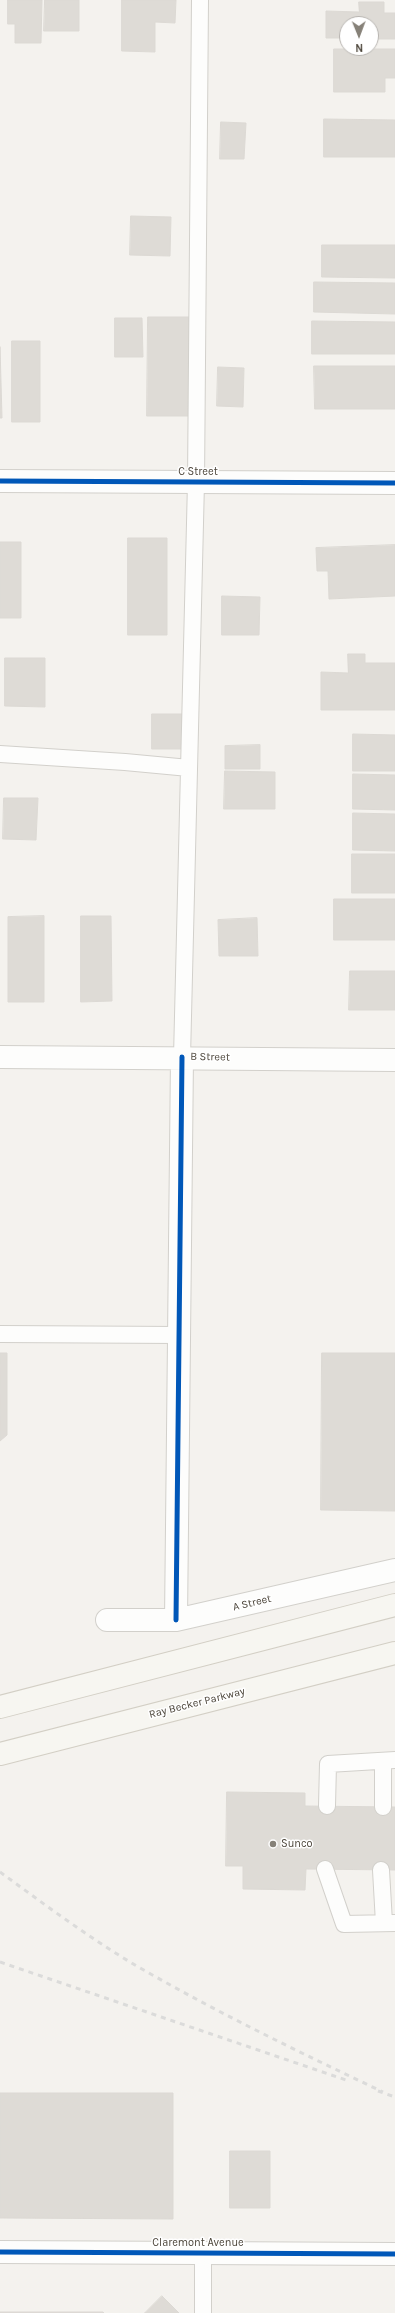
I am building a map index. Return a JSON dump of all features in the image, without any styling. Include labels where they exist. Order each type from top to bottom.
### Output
[{"type":"main road","points":[[0,1707],[395,1605]]},
{"type":"main road","name":"Ray Becker Parkway","points":[[0,1754],[395,1653]]},
{"type":"street","name":"C Street","points":[[0,480],[395,483]]},
{"type":"street","name":"B Street","points":[[0,1057],[182,1057],[395,1060]]},
{"type":"street","points":[[176,1620],[182,1057]]},
{"type":"street","name":"A Street","points":[[107,1620],[176,1620],[395,1570]]},
{"type":"street","name":"Claremont Avenue","points":[[0,2252],[395,2254]]},
{"type":"lane","points":[[182,1057],[196,482],[200,0]]},
{"type":"lane","points":[[0,754],[125,762],[189,768]]},
{"type":"lane","points":[[0,1334],[178,1335]]},
{"type":"lane","points":[[327,1806],[328,1764],[389,1761],[383,1807]]},
{"type":"lane","points":[[325,1869],[344,1924],[389,1923],[381,1870]]},
{"type":"lane","points":[[203,2253],[203,2313]]},
{"type":"building","points":[[8,0],[42,0],[41,43],[15,43],[15,24],[8,24]]},
{"type":"building","points":[[45,0],[79,0],[79,31],[44,31]]},
{"type":"building","points":[[122,0],[176,0],[175,23],[155,22],[155,52],[122,51]]},
{"type":"building","points":[[359,2],[384,2],[384,13],[395,13],[395,39],[379,39],[379,16],[339,16],[339,38],[326,38],[326,11],[359,12]]},
{"type":"building","points":[[334,49],[339,49],[339,56],[379,56],[379,49],[395,49],[395,78],[385,78],[385,92],[334,92]]},
{"type":"building","points":[[324,119],[395,120],[395,157],[324,157]]},
{"type":"building","points":[[221,122],[246,123],[244,159],[220,159]]},
{"type":"building","points":[[131,216],[171,217],[170,256],[130,255]]},
{"type":"building","points":[[322,245],[395,245],[395,278],[322,277]]},
{"type":"building","points":[[314,282],[395,283],[395,314],[314,312]]},
{"type":"building","points":[[148,317],[191,317],[190,416],[147,416]]},
{"type":"building","points":[[115,318],[142,318],[143,357],[115,357]]},
{"type":"building","points":[[312,321],[395,322],[395,354],[312,354]]},
{"type":"building","points":[[12,341],[40,341],[40,422],[12,422]]},
{"type":"building","points":[[0,347],[2,418],[0,418]]},
{"type":"building","points":[[314,366],[395,366],[395,409],[315,409]]},
{"type":"building","points":[[218,367],[244,368],[243,407],[217,406]]},
{"type":"building","points":[[128,538],[167,538],[167,635],[128,635]]},
{"type":"building","points":[[0,542],[21,542],[21,618],[0,618]]},
{"type":"building","points":[[395,545],[395,596],[329,599],[328,571],[317,571],[316,548]]},
{"type":"building","points":[[222,596],[260,597],[259,635],[222,635]]},
{"type":"building","points":[[348,654],[365,654],[365,663],[395,663],[395,710],[321,710],[321,672],[348,673]]},
{"type":"building","points":[[5,658],[45,658],[45,707],[5,706]]},
{"type":"building","points":[[152,714],[188,714],[188,749],[152,749]]},
{"type":"building","points":[[353,734],[395,735],[395,771],[353,771]]},
{"type":"building","points":[[260,745],[260,769],[225,769],[225,746]]},
{"type":"building","points":[[225,771],[275,772],[275,809],[224,809]]},
{"type":"building","points":[[353,774],[395,775],[395,810],[353,809]]},
{"type":"building","points":[[4,798],[38,798],[36,840],[3,839]]},
{"type":"building","points":[[353,813],[395,814],[395,851],[353,850]]},
{"type":"building","points":[[352,854],[395,854],[395,893],[352,893]]},
{"type":"building","points":[[334,899],[395,899],[395,940],[334,940]]},
{"type":"building","points":[[44,916],[44,1002],[8,1002],[8,917]]},
{"type":"building","points":[[81,916],[111,916],[112,1001],[81,1002]]},
{"type":"building","points":[[257,918],[258,956],[219,956],[218,920]]},
{"type":"building","points":[[350,971],[395,971],[395,1010],[349,1010]]},
{"type":"building","points":[[0,1353],[7,1353],[7,1435],[0,1441]]},
{"type":"building","points":[[322,1353],[395,1353],[395,1511],[321,1510]]},
{"type":"building","points":[[227,1792],[305,1793],[305,1806],[395,1807],[395,1870],[306,1869],[305,1890],[243,1889],[243,1866],[226,1866]]},
{"type":"building","points":[[0,2093],[173,2093],[173,2219],[0,2218]]},
{"type":"building","points":[[230,2151],[270,2151],[270,2208],[230,2208]]},
{"type":"building","points":[[162,2296],[179,2313],[145,2313]]},
{"type":"building","points":[[103,2312],[104,2313],[0,2313]]},
{"type":"railway","points":[[0,1872],[83,1932],[135,1965],[289,2047],[383,2092]]},
{"type":"railway","points":[[0,1962],[346,2080]]},
{"type":"railway","points":[[378,2091],[395,2097]]},
{"type":"cycle path","points":[[0,481],[395,483]]},
{"type":"cycle path","points":[[176,1620],[182,1057]]},
{"type":"cycle path","points":[[0,2252],[395,2254]]},
{"type":"place","name":"Sunco","points":[[273,1844]]}]
